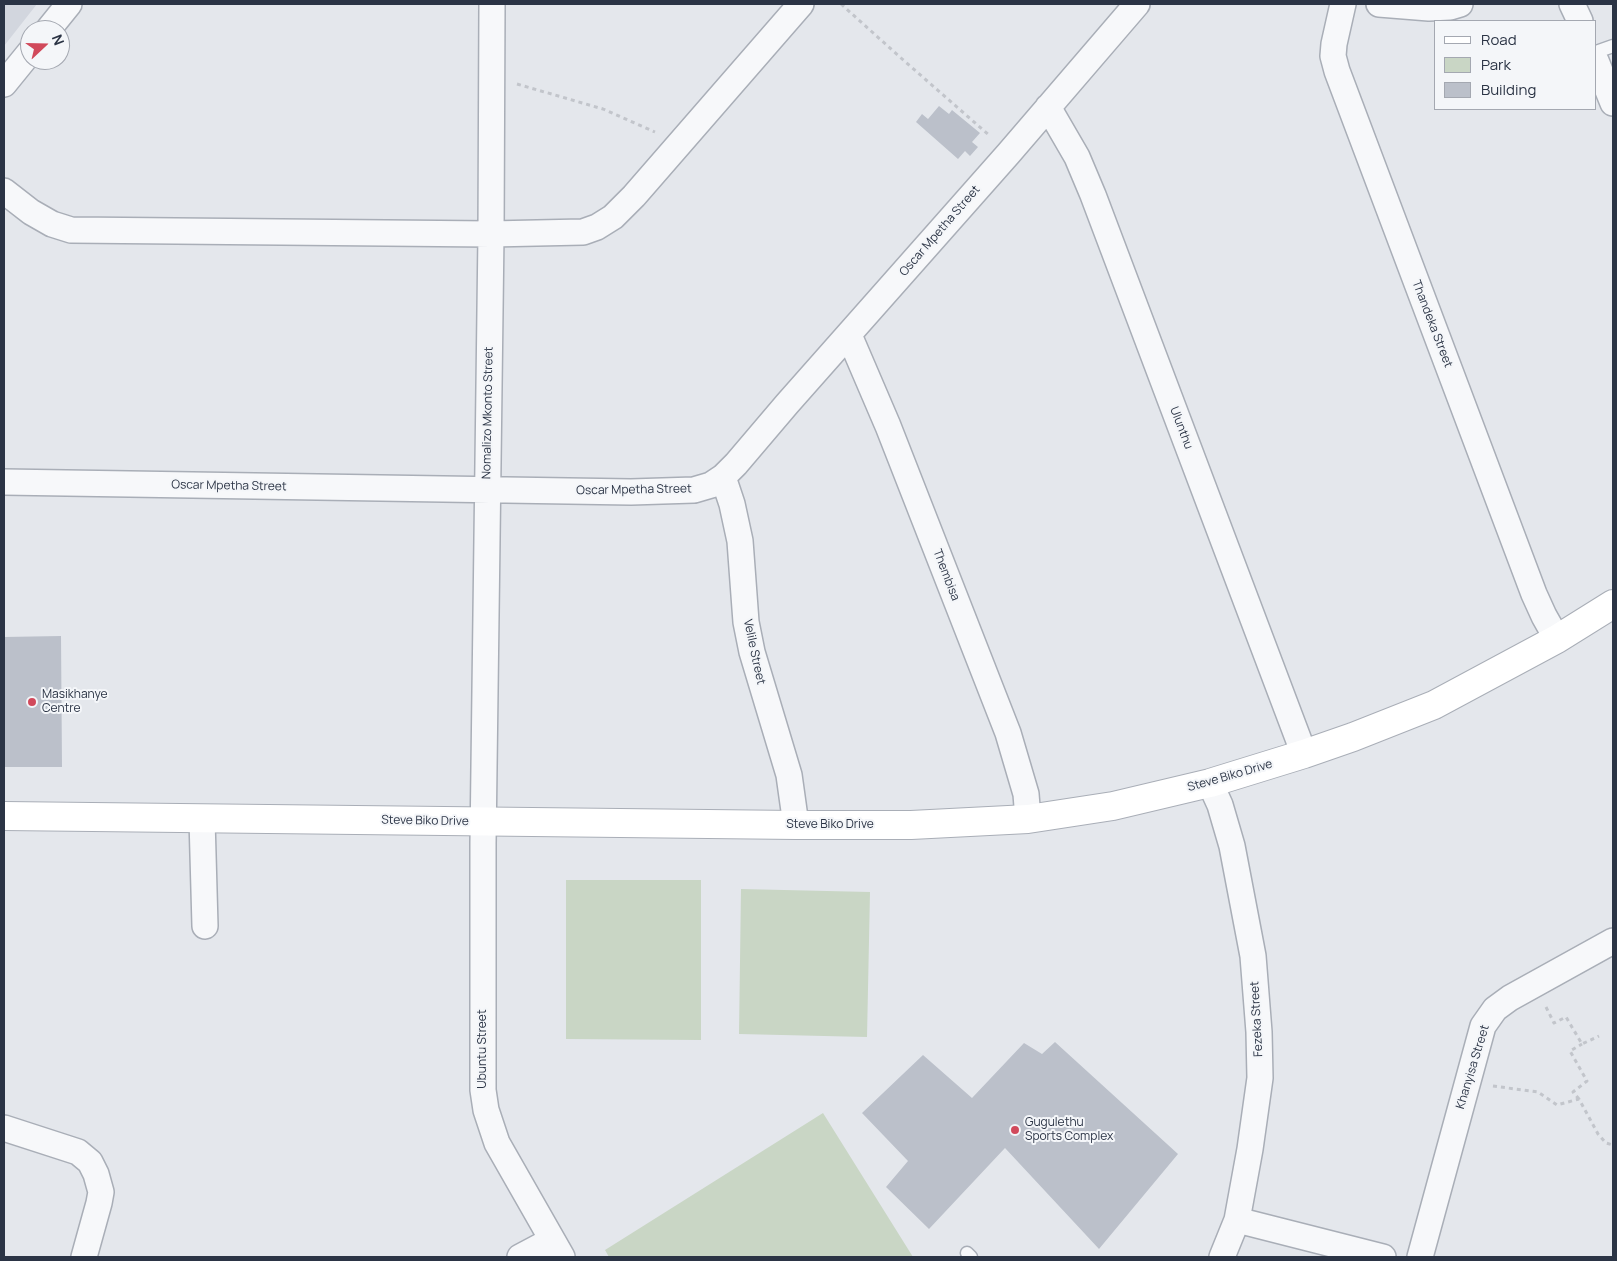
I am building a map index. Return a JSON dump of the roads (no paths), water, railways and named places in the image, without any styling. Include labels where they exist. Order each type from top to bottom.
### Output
[{"type":"main road","name":"Steve Biko Drive","points":[[4,816],[796,826],[911,825],[1028,819],[1113,806],[1210,783],[1353,737],[1434,705],[1557,639],[1613,604]]},
{"type":"street","points":[[56,20],[69,4]]},
{"type":"street","name":"Nomalizo Mkonto Street","points":[[484,822],[492,4]]},
{"type":"street","points":[[4,191],[31,212],[52,224],[71,230],[491,234],[583,232],[597,227],[613,217],[634,196],[802,4]]},
{"type":"street","name":"Oscar Mpetha Street","points":[[4,482],[632,492],[694,490],[711,485],[723,477],[849,335],[1137,4]]},
{"type":"street","name":"Thandeka Street","points":[[1343,4],[1334,44],[1333,56],[1336,71],[1534,594],[1557,639]]},
{"type":"street","points":[[1379,4],[1429,8],[1450,7],[1460,4]]},
{"type":"street","points":[[1572,4],[1580,20]]},
{"type":"street","points":[[1597,63],[1613,103]]},
{"type":"street","points":[[4,84],[20,64]]},
{"type":"street","name":"Ulunthu","points":[[1048,107],[1077,157],[1093,195],[1304,754]]},
{"type":"street","name":"Thembisa","points":[[849,335],[888,426],[1008,733],[1026,794],[1028,819]]},
{"type":"street","name":"Velile Street","points":[[723,477],[732,504],[740,541],[746,622],[752,652],[789,775],[796,826]]},
{"type":"street","name":"Fezeka Street","points":[[1210,783],[1220,805],[1232,846],[1253,956],[1259,1032],[1260,1078],[1250,1150],[1237,1220],[1222,1257]]},
{"type":"street","points":[[202,819],[205,926]]},
{"type":"street","name":"Ubuntu Street","points":[[484,822],[483,1090],[486,1110],[497,1143],[557,1248]]},
{"type":"street","name":"Khanyisa Street","points":[[1420,1257],[1483,1026],[1495,1009],[1535,984],[1613,942]]},
{"type":"street","points":[[4,1128],[78,1152],[90,1162],[96,1174],[100,1192],[99,1203],[84,1257]]},
{"type":"street","points":[[1237,1220],[1383,1257]]},
{"type":"street","points":[[520,1257],[557,1248]]},
{"type":"lane","points":[[1597,52],[1613,46]]},
{"type":"place","name":"Masikhanye Centre","points":[[32,702]]},
{"type":"place","name":"Gugulethu Sports Complex","points":[[1015,1130]]}]
